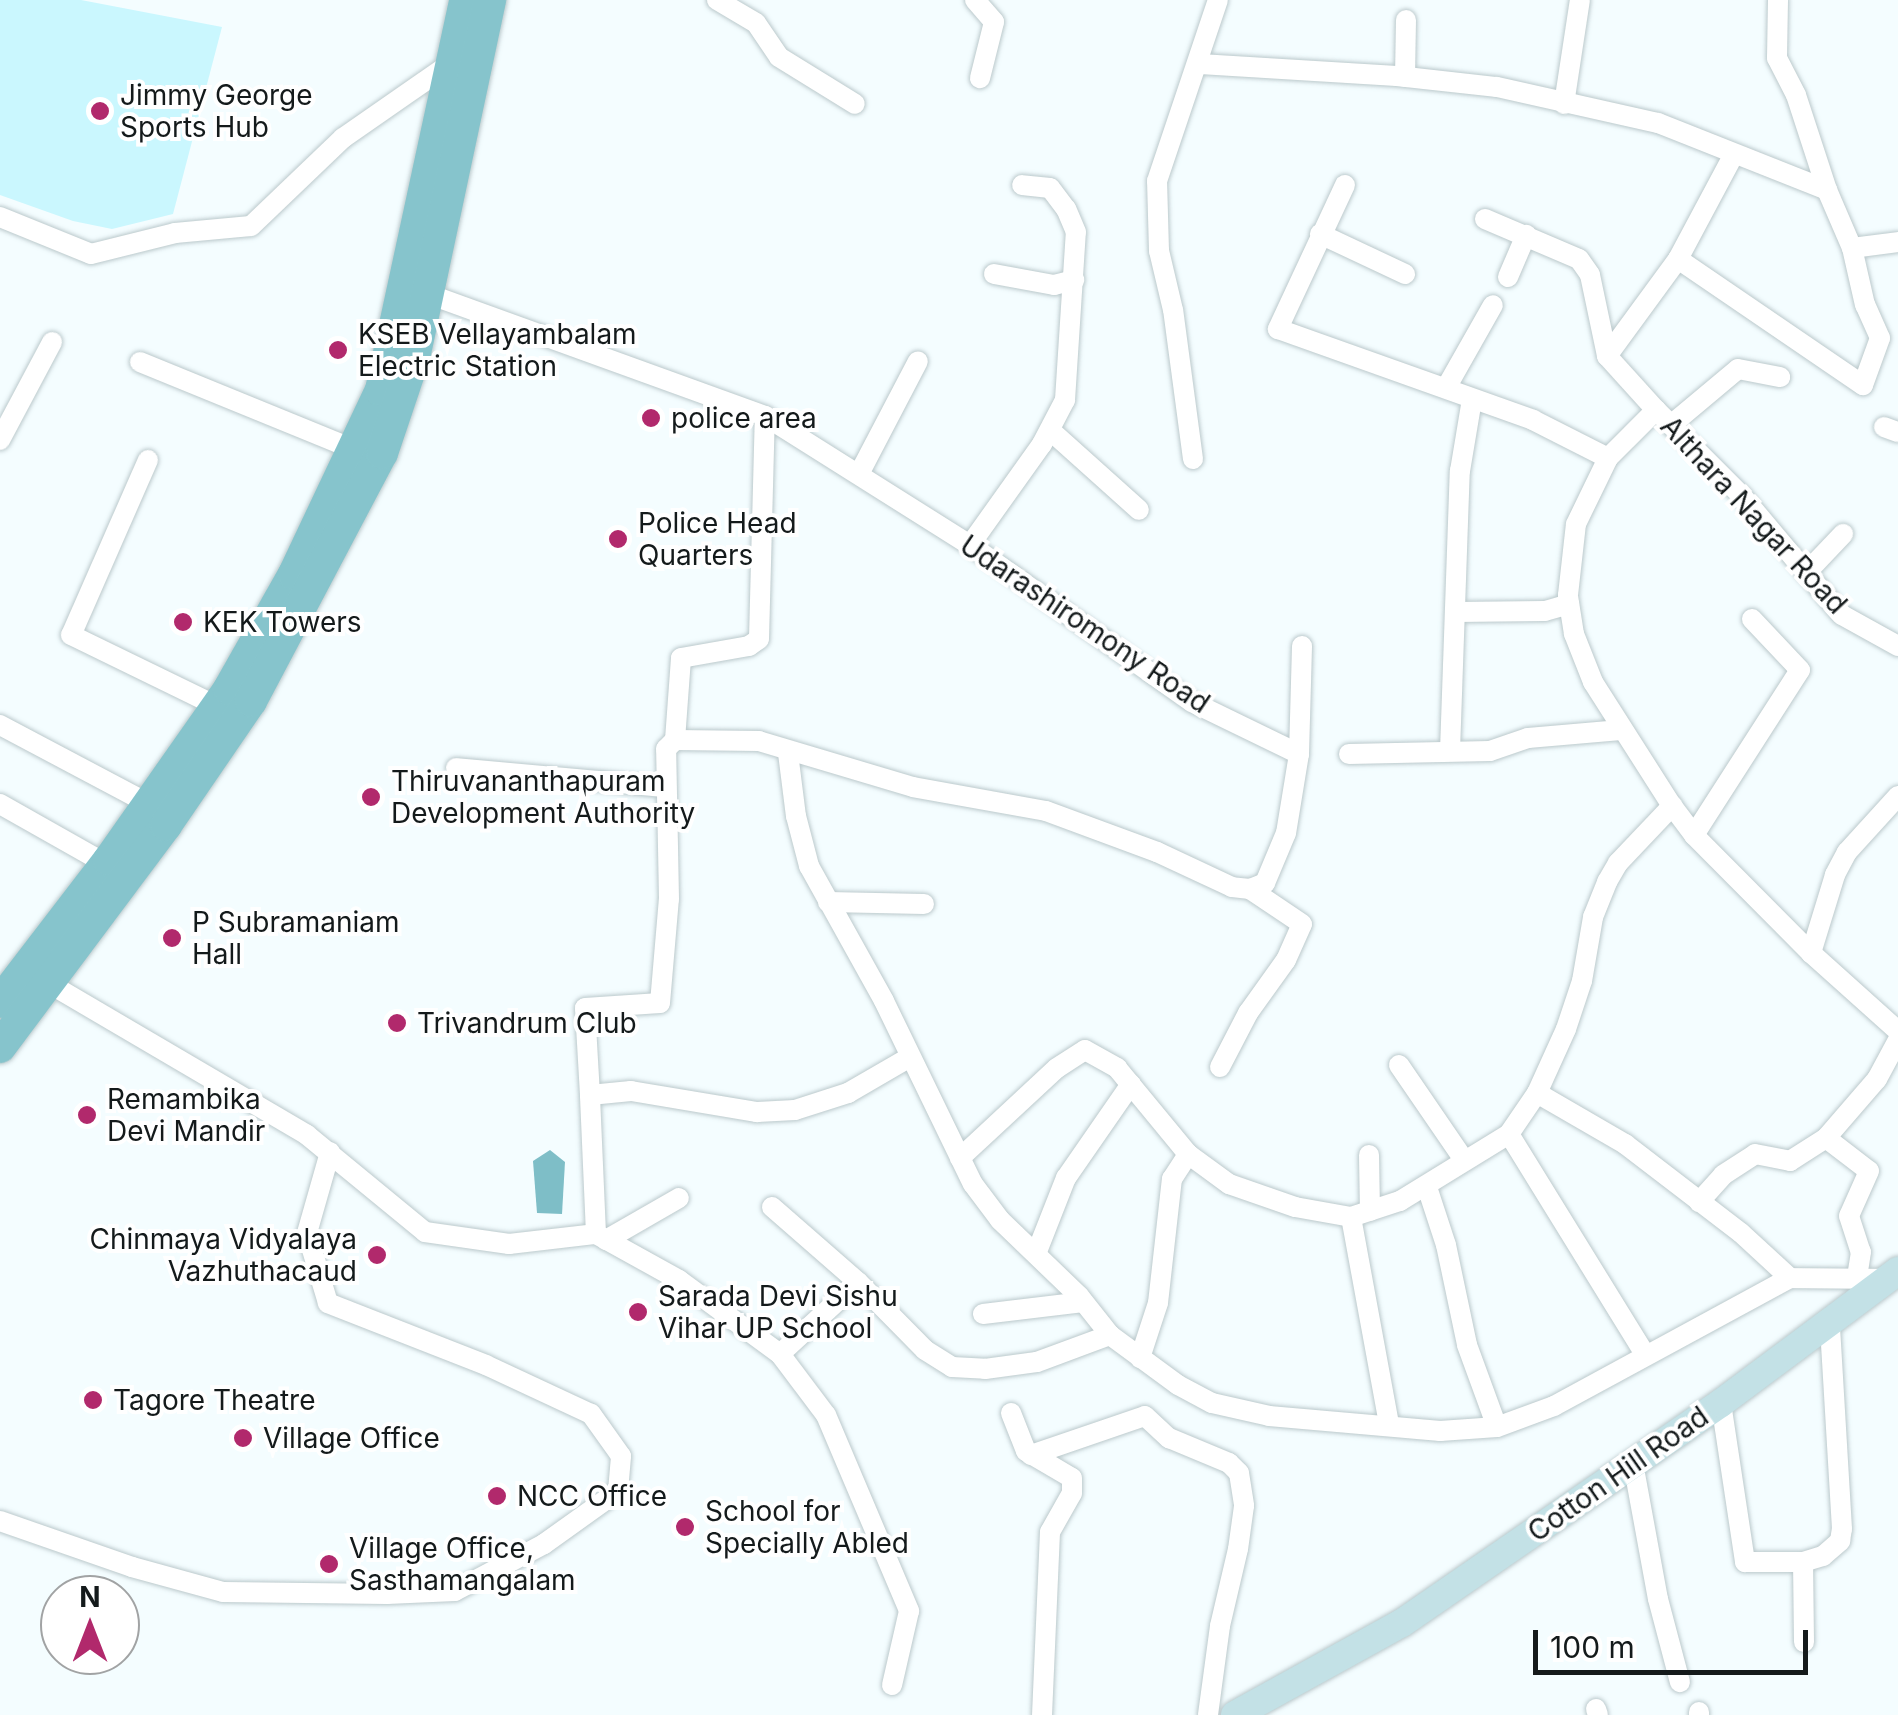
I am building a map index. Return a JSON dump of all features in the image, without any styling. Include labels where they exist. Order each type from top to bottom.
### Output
[{"type":"main road","points":[[0,1047],[50,984],[229,712],[297,622],[366,454],[414,358],[416,290],[448,65],[464,0]]},
{"type":"main road","points":[[416,290],[490,0]]},
{"type":"main road","points":[[0,1002],[149,804],[229,712]]},
{"type":"main road","name":"Cotton Hill Road","points":[[1235,1715],[1402,1624],[1830,1324],[1880,1276]]},
{"type":"street","points":[[716,0],[756,23],[778,57],[855,104]]},
{"type":"street","points":[[974,0],[994,22],[980,78]]},
{"type":"street","points":[[1193,459],[1173,310],[1159,251],[1157,181],[1200,64],[1218,0]]},
{"type":"street","points":[[1564,104],[1580,0]]},
{"type":"street","points":[[1678,259],[1863,386],[1880,338],[1865,305],[1852,248],[1827,190],[1796,95],[1777,58],[1778,0]]},
{"type":"street","points":[[1405,77],[1406,20]]},
{"type":"street","points":[[1200,64],[1405,77],[1497,88],[1658,123],[1733,156],[1827,190]]},
{"type":"street","points":[[0,217],[91,254],[174,233],[251,226],[343,138],[448,65]]},
{"type":"street","points":[[1606,356],[1678,259],[1733,156]]},
{"type":"street","points":[[970,544],[1051,430],[1065,400],[1078,248],[1066,209],[1050,188],[1022,185]]},
{"type":"street","points":[[1345,185],[1278,329],[1533,420],[1608,458]]},
{"type":"street","points":[[1485,220],[1579,259],[1590,276],[1606,356],[1664,418],[1738,369],[1780,377]]},
{"type":"street","points":[[1320,234],[1405,274]]},
{"type":"street","points":[[1508,277],[1526,235]]},
{"type":"street","points":[[1852,248],[1898,242]]},
{"type":"street","points":[[994,274],[1054,285],[1074,280]]},
{"type":"street","name":"Udarashiromony Road","points":[[416,290],[765,416],[970,544],[1192,702],[1299,754]]},
{"type":"street","points":[[1446,388],[1493,305]]},
{"type":"street","points":[[0,440],[52,342]]},
{"type":"street","points":[[859,474],[918,360]]},
{"type":"street","points":[[140,362],[366,454]]},
{"type":"street","points":[[1450,751],[1460,472],[1472,398]]},
{"type":"street","points":[[676,740],[680,658],[750,646],[760,639],[765,416]]},
{"type":"street","name":"Althara Nagar Road","points":[[1895,637],[1842,615],[1742,496],[1664,418],[1608,458],[1576,524],[1569,604],[1574,634],[1621,730],[1694,835],[1811,953],[1898,1031]]},
{"type":"street","points":[[1051,430],[1139,510]]},
{"type":"street","points":[[148,460],[71,635],[229,712]]},
{"type":"street","points":[[1806,573],[1843,534]]},
{"type":"street","points":[[1456,612],[1545,611],[1569,604]]},
{"type":"street","points":[[1694,835],[1800,670],[1752,619]]},
{"type":"street","points":[[601,1237],[585,1008],[660,1003],[669,899],[666,749],[676,740],[759,741],[788,753],[913,787],[1046,811],[1157,852],[1232,887],[1250,889],[1265,884],[1286,833],[1299,754],[1302,646]]},
{"type":"street","points":[[0,725],[149,804]]},
{"type":"street","points":[[1349,754],[1490,750],[1528,738],[1621,730]]},
{"type":"street","points":[[788,753],[804,850],[828,902],[884,1001],[960,1158],[1000,1220],[1083,1302],[1110,1336],[1212,1404],[1240,1411],[1440,1430],[1497,1428],[1554,1406],[1644,1353],[1790,1278],[1880,1276]]},
{"type":"street","points":[[456,768],[665,788]]},
{"type":"street","points":[[1811,953],[1835,875],[1847,852],[1898,796]]},
{"type":"street","points":[[0,804],[106,864]]},
{"type":"street","points":[[960,1158],[1074,1054],[1085,1050],[1098,1055],[1131,1084],[1188,1154],[1229,1184],[1295,1206],[1360,1214],[1427,1187],[1510,1134],[1537,1093],[1582,981],[1592,917],[1607,882],[1618,863],[1672,806]]},
{"type":"street","points":[[1220,1067],[1248,1013],[1286,960],[1302,924],[1250,889]]},
{"type":"street","points":[[828,902],[924,904]]},
{"type":"street","points":[[50,984],[330,1152],[424,1232],[509,1244],[601,1237],[679,1198]]},
{"type":"street","points":[[1700,1202],[1723,1175],[1755,1154],[1790,1162],[1826,1138],[1877,1078],[1898,1040]]},
{"type":"street","points":[[590,1095],[632,1091],[757,1112],[795,1110],[848,1093],[910,1057]]},
{"type":"street","points":[[1399,1065],[1464,1160]]},
{"type":"street","points":[[1036,1254],[1066,1178],[1131,1084]]},
{"type":"street","points":[[1537,1093],[1625,1144],[1790,1278]]},
{"type":"street","points":[[1510,1134],[1644,1353]]},
{"type":"street","points":[[1826,1138],[1869,1170],[1849,1216],[1861,1252],[1880,1276]]},
{"type":"street","points":[[0,1521],[132,1567],[223,1592],[404,1594],[455,1591],[544,1544],[618,1492],[622,1456],[591,1414],[486,1365],[328,1304],[307,1233],[330,1152]]},
{"type":"street","points":[[1140,1358],[1158,1304],[1172,1180],[1188,1154]]},
{"type":"street","points":[[1369,1155],[1360,1214],[1389,1424]]},
{"type":"street","points":[[1427,1187],[1451,1263],[1467,1346],[1497,1428]]},
{"type":"street","points":[[772,1207],[858,1282],[925,1350],[952,1367],[985,1369],[1037,1362],[1110,1336]]},
{"type":"street","points":[[601,1237],[679,1280],[780,1354],[826,1415],[909,1611],[892,1685]]},
{"type":"street","points":[[780,1354],[858,1282]]},
{"type":"street","points":[[983,1314],[1083,1302]]},
{"type":"street","points":[[1721,1403],[1744,1562],[1803,1562],[1824,1556],[1840,1541],[1842,1529],[1830,1324]]},
{"type":"street","points":[[1011,1412],[1031,1454],[1072,1478],[1072,1493],[1050,1532],[1042,1715]]},
{"type":"street","points":[[1031,1454],[1145,1416],[1169,1438],[1229,1463],[1238,1472],[1244,1506],[1208,1715]]},
{"type":"street","points":[[1633,1464],[1658,1599],[1680,1682]]},
{"type":"street","points":[[1803,1562],[1804,1642]]},
{"type":"shaded area","name":"Jimmy George Sports Hub","points":[[0,0],[81,0],[222,27],[173,214],[112,229],[73,221],[0,195]]},
{"type":"shaded area","points":[[550,1150],[565,1162],[562,1214],[537,1213],[533,1161]]},
{"type":"place","name":"Jimmy George Sports Hub","points":[[100,111]]},
{"type":"place","name":"KSEB Vellayambalam Electric Station","points":[[338,350]]},
{"type":"place","name":"police area","points":[[651,418]]},
{"type":"place","name":"Police Head Quarters","points":[[618,539]]},
{"type":"place","name":"KEK Towers","points":[[183,622]]},
{"type":"place","name":"Thiruvananthapuram Development Authority","points":[[371,797]]},
{"type":"place","name":"P Subramaniam Hall","points":[[172,938]]},
{"type":"place","name":"Trivandrum Club","points":[[397,1023]]},
{"type":"place","name":"Remambika Devi Mandir","points":[[87,1115]]},
{"type":"place","name":"Chinmaya Vidyalaya Vazhuthacaud","points":[[377,1255]]},
{"type":"place","name":"Sarada Devi Sishu Vihar UP School","points":[[638,1312]]},
{"type":"place","name":"Tagore Theatre","points":[[93,1400]]},
{"type":"place","name":"Village Office","points":[[243,1438]]},
{"type":"place","name":"NCC Office","points":[[497,1496]]},
{"type":"place","name":"School for Specially Abled","points":[[685,1527]]},
{"type":"place","name":"Village Office, Sasthamangalam","points":[[329,1564]]}]
